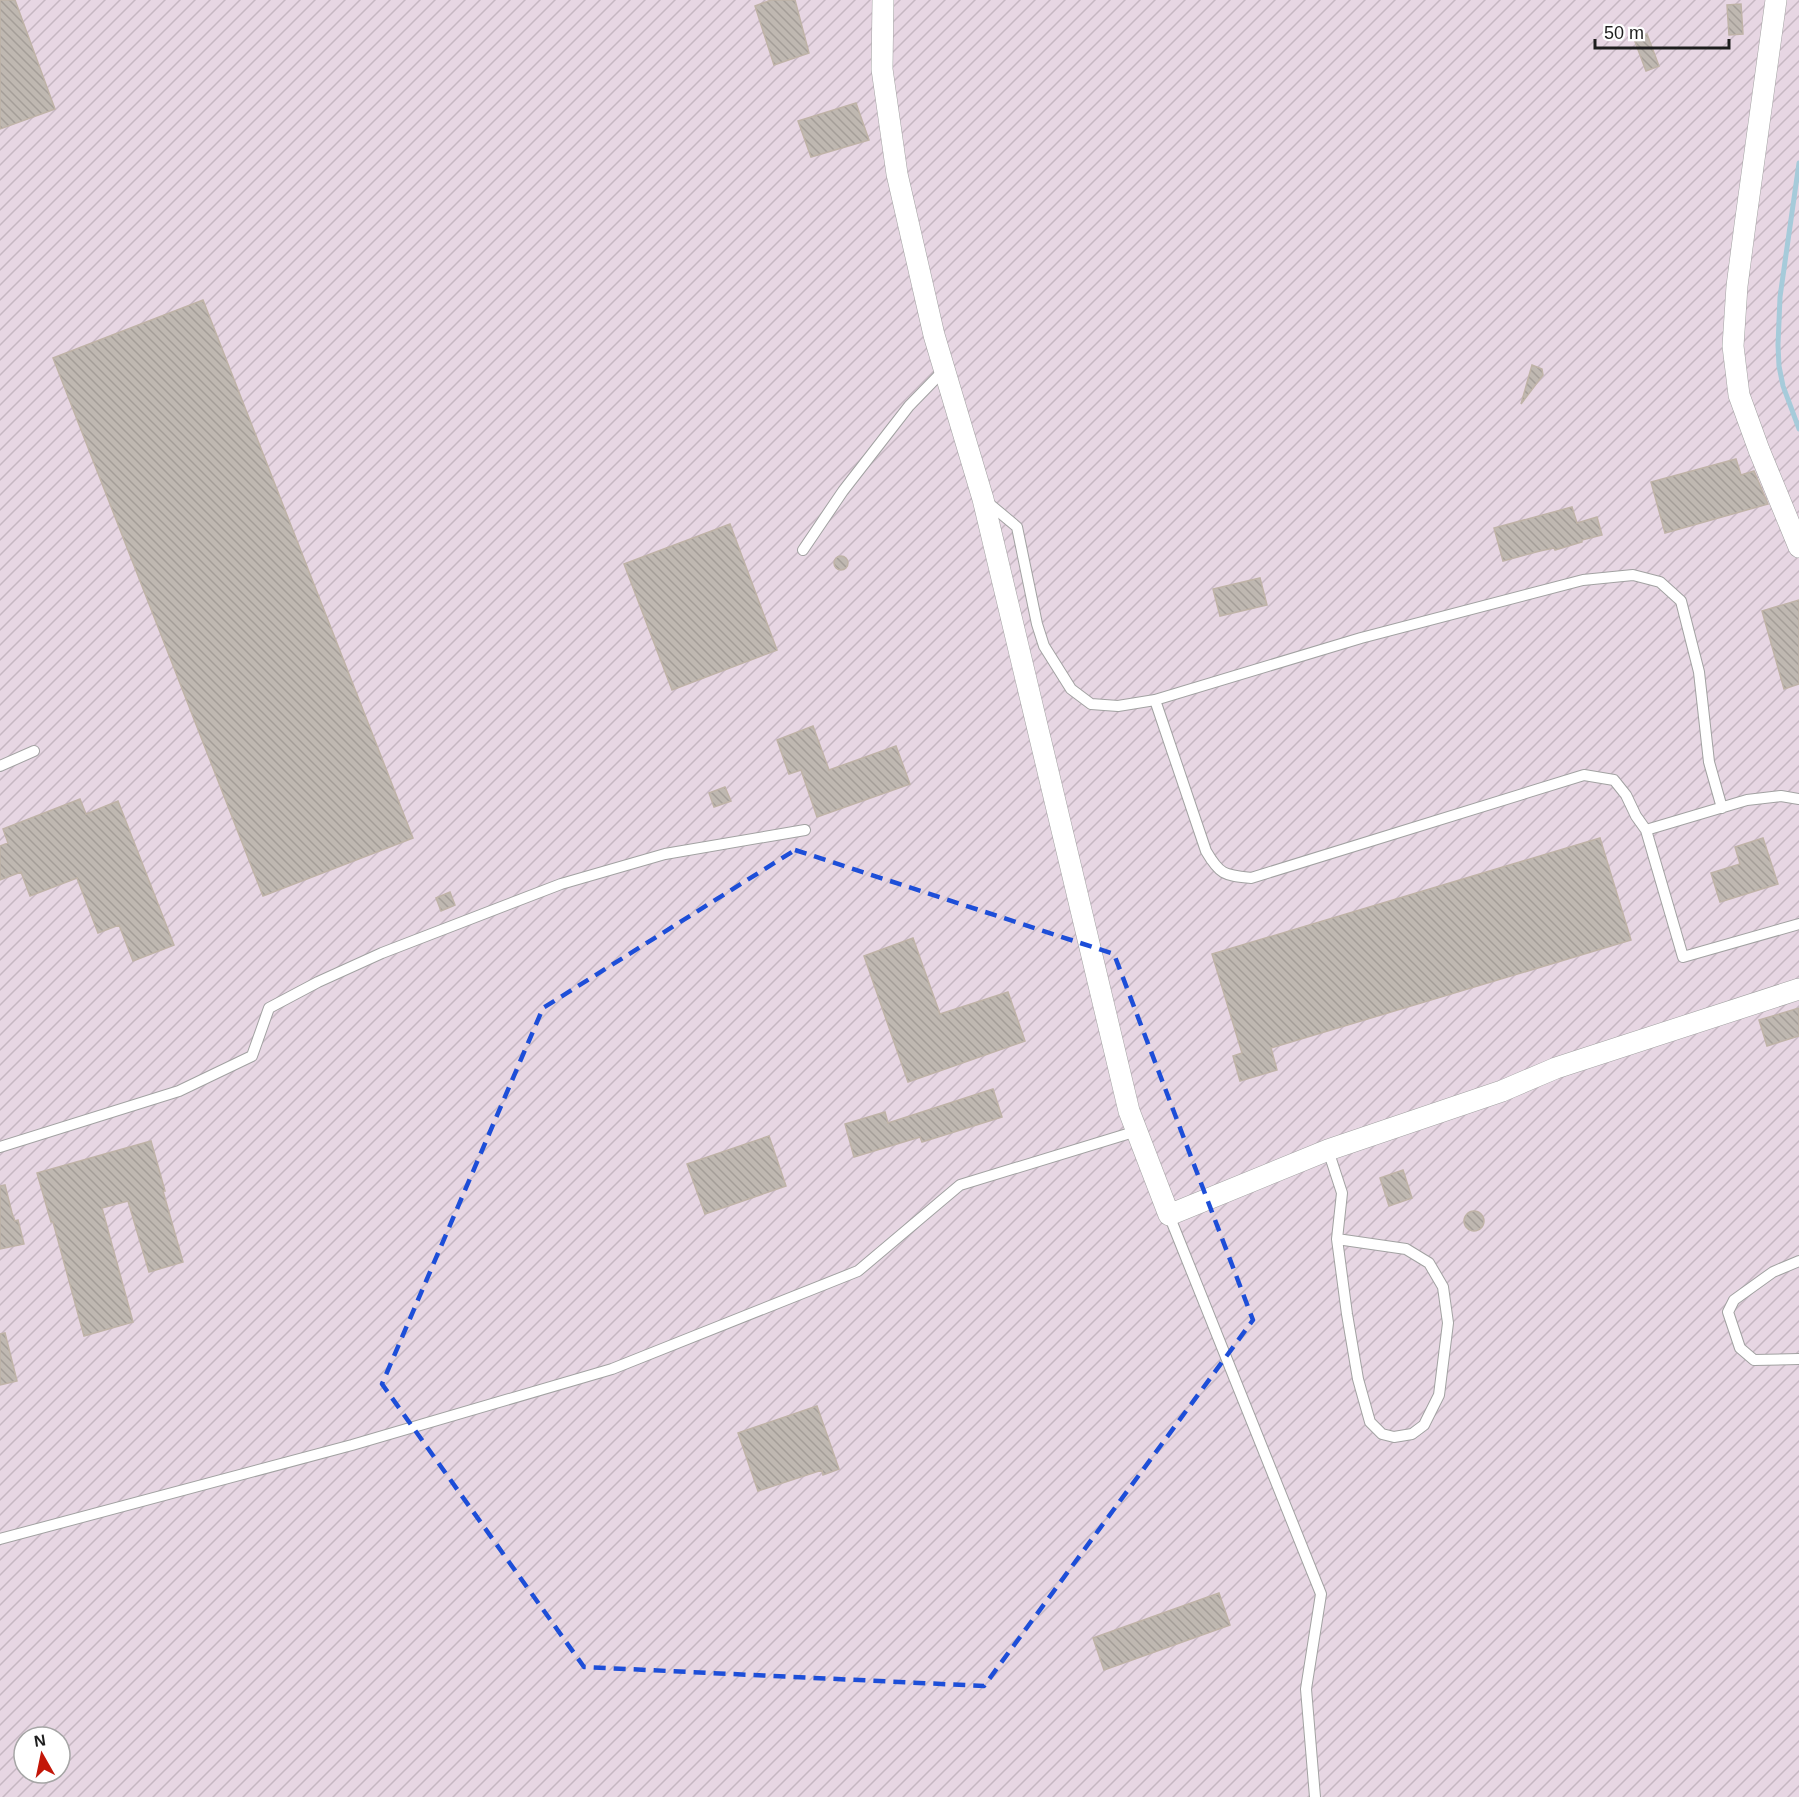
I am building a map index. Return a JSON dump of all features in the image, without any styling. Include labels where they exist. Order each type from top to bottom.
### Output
[{"type":"street","points":[[883,0],[882,69],[897,174],[934,335],[983,498],[1129,1111],[1169,1215],[1328,1150],[1502,1091],[1556,1068],[1799,989]]},
{"type":"street","points":[[1776,0],[1737,286],[1733,346],[1739,394],[1759,450],[1799,547]]},
{"type":"lane","points":[[803,550],[843,491],[909,406],[946,369]]},
{"type":"lane","points":[[983,498],[1017,527],[1037,624],[1044,646],[1071,689],[1091,704],[1118,706],[1155,699],[1372,635],[1583,580],[1634,575],[1660,582],[1681,601],[1700,672],[1709,762],[1722,808]]},
{"type":"lane","points":[[1155,699],[1206,851],[1216,868],[1231,876],[1251,878],[1584,775],[1614,780],[1626,795],[1646,830],[1683,957],[1799,924]]},
{"type":"lane","points":[[0,766],[34,751]]},
{"type":"lane","points":[[1646,830],[1747,800],[1781,796],[1799,799]]},
{"type":"lane","points":[[0,1147],[179,1091],[252,1056],[269,1008],[318,982],[382,953],[561,884],[665,854],[805,830]]},
{"type":"lane","points":[[0,1539],[340,1448],[612,1368],[858,1271],[960,1185],[1137,1131]]},
{"type":"lane","points":[[1328,1150],[1342,1193],[1338,1239],[1347,1314],[1356,1368],[1370,1422],[1382,1434],[1394,1437],[1412,1434],[1425,1425],[1439,1395],[1448,1323],[1443,1287],[1429,1263],[1406,1249],[1338,1239]]},
{"type":"lane","points":[[1169,1215],[1321,1593],[1306,1689],[1316,1797]]},
{"type":"lane","points":[[1799,1261],[1773,1272],[1734,1300],[1728,1312],[1740,1348],[1754,1360],[1799,1359]]},
{"type":"highlighted area","points":[[795,850],[1114,954],[1253,1320],[984,1686],[584,1667],[382,1384],[543,1008]]},
{"type":"shaded area","points":[[0,0],[1799,0],[1799,1797],[0,1797]]},
{"type":"building","points":[[0,0],[15,0],[55,109],[0,129]]},
{"type":"building","points":[[771,0],[795,0],[809,53],[774,65],[755,6]]},
{"type":"building","points":[[1741,4],[1743,34],[1729,35],[1727,5]]},
{"type":"building","points":[[1647,34],[1659,66],[1646,71],[1634,39]]},
{"type":"building","points":[[856,103],[869,140],[811,157],[798,121]]},
{"type":"building","points":[[203,300],[413,838],[263,896],[53,358]]},
{"type":"building","points":[[1532,365],[1542,369],[1543,375],[1521,404]]},
{"type":"building","points":[[1736,459],[1741,475],[1754,471],[1768,504],[1665,533],[1651,482]]},
{"type":"building","points":[[1572,507],[1577,523],[1597,517],[1602,535],[1555,550],[1554,548],[1503,561],[1494,528]]},
{"type":"building","points":[[730,524],[777,650],[672,690],[624,564]]},
{"type":"building","points":[[838,556],[844,556],[848,563],[844,570],[838,570],[834,566],[834,560]]},
{"type":"building","points":[[1260,578],[1267,605],[1220,616],[1213,589]]},
{"type":"building","points":[[1799,600],[1799,684],[1784,689],[1762,611]]},
{"type":"building","points":[[813,726],[829,770],[896,746],[910,784],[817,817],[801,770],[789,774],[777,740]]},
{"type":"building","points":[[725,787],[731,801],[714,807],[709,793]]},
{"type":"building","points":[[80,799],[86,814],[118,801],[174,945],[133,961],[119,925],[98,933],[77,878],[30,896],[21,872],[0,880],[0,846],[8,843],[3,829]]},
{"type":"building","points":[[1600,838],[1631,940],[1271,1048],[1277,1070],[1240,1081],[1233,1056],[1242,1053],[1212,954]]},
{"type":"building","points":[[1763,838],[1778,884],[1720,902],[1711,873],[1740,864],[1735,847]]},
{"type":"building","points":[[450,892],[455,905],[441,911],[436,898]]},
{"type":"building","points":[[913,938],[940,1014],[1008,992],[1025,1041],[908,1082],[864,956]]},
{"type":"building","points":[[1799,1008],[1799,1036],[1767,1046],[1759,1020]]},
{"type":"building","points":[[993,1089],[1002,1117],[922,1142],[920,1137],[854,1157],[845,1124],[885,1112],[888,1123]]},
{"type":"building","points":[[769,1136],[786,1186],[705,1214],[687,1164]]},
{"type":"building","points":[[151,1141],[183,1262],[149,1272],[128,1201],[102,1208],[133,1322],[84,1336],[37,1173]]},
{"type":"building","points":[[1403,1170],[1412,1198],[1389,1206],[1380,1178]]},
{"type":"building","points":[[5,1185],[12,1213],[15,1221],[18,1220],[24,1244],[0,1249],[0,1186]]},
{"type":"building","points":[[1474,1211],[1481,1214],[1484,1221],[1481,1228],[1474,1231],[1467,1228],[1464,1221],[1467,1214]]},
{"type":"building","points":[[5,1333],[17,1381],[0,1385],[0,1334]]},
{"type":"building","points":[[817,1406],[839,1469],[823,1475],[822,1470],[758,1491],[738,1433]]},
{"type":"building","points":[[1219,1593],[1230,1625],[1104,1670],[1093,1638]]},
{"type":"waterway","points":[[1799,163],[1780,297],[1778,345],[1783,386],[1799,429]]}]
